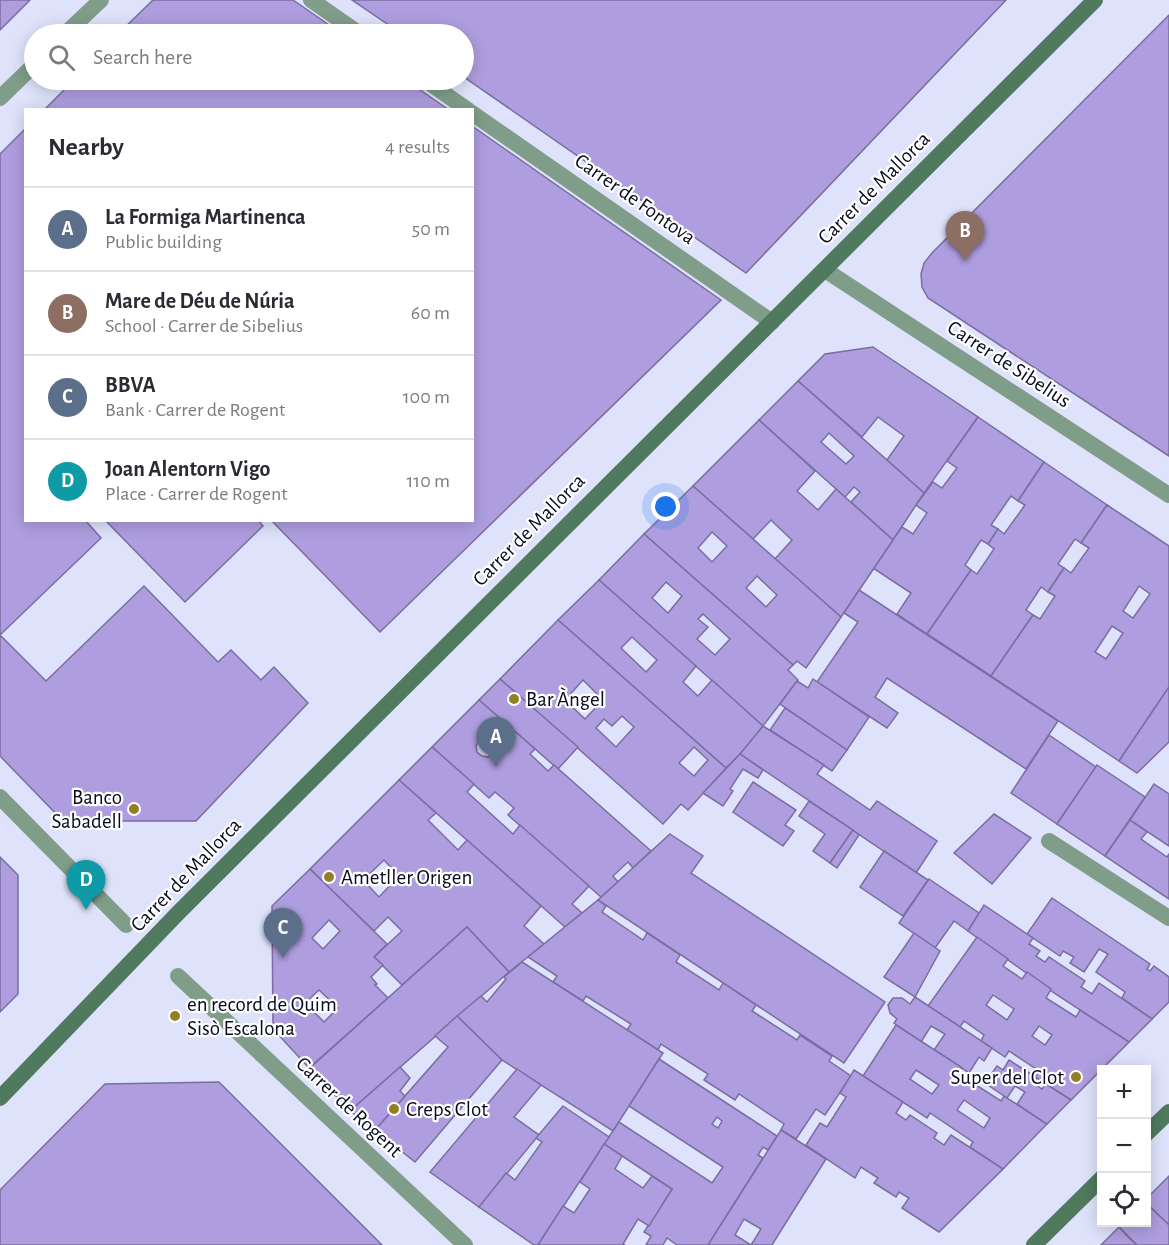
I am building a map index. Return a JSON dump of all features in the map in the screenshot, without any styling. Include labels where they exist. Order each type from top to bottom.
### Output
[{"type":"main road","name":"Carrer de Mallorca","points":[[0,1098],[179,912],[1095,0]]},
{"type":"main road","points":[[1151,1129],[1169,1112]]},
{"type":"main road","points":[[1034,1245],[1097,1182]]},
{"type":"street","points":[[76,24],[101,0]]},
{"type":"street","points":[[311,0],[346,24]]},
{"type":"street","points":[[0,98],[24,74]]},
{"type":"street","points":[[439,90],[465,108]]},
{"type":"street","name":"Carrer de Fontova","points":[[474,114],[772,321]]},
{"type":"street","name":"Carrer de Sibelius","points":[[825,270],[1169,495]]},
{"type":"street","points":[[0,797],[126,925]]},
{"type":"street","points":[[1049,841],[1169,918]]},
{"type":"street","name":"Carrer de Rogent","points":[[178,976],[461,1244]]},
{"type":"building","points":[[0,0],[30,0],[0,30]]},
{"type":"building","points":[[153,0],[293,0],[328,24],[128,24]]},
{"type":"building","points":[[352,0],[1006,0],[746,273],[474,84],[474,24],[387,24]]},
{"type":"building","points":[[1169,15],[1169,456],[928,298],[922,287],[921,274],[924,263],[932,253]]},
{"type":"building","points":[[64,90],[420,90],[446,108],[46,108]]},
{"type":"building","points":[[474,127],[721,300],[380,632],[273,522],[474,522]]},
{"type":"building","points":[[24,130],[24,522],[87,522],[101,538],[0,635],[0,154]]},
{"type":"building","points":[[873,347],[978,417],[924,493],[887,460],[904,436],[878,417],[862,437],[798,381],[825,354]]},
{"type":"building","points":[[798,381],[924,493],[893,540],[851,502],[860,492],[854,487],[845,497],[759,420]],"holes":[[[829,433],[854,456],[846,464],[821,442]]]},
{"type":"building","points":[[978,417],[1044,462],[1018,501],[1011,496],[991,525],[998,529],[988,544],[981,540],[965,565],[971,570],[927,634],[897,614],[911,593],[873,568],[902,527],[913,534],[927,513],[916,505],[933,482],[942,488],[957,468],[947,461]]},
{"type":"building","points":[[759,420],[815,471],[797,491],[818,510],[836,489],[893,540],[841,617],[775,559],[792,540],[771,520],[753,539],[693,486]]},
{"type":"building","points":[[1044,462],[1107,505],[1081,543],[1075,539],[1058,564],[1064,568],[1048,592],[1041,587],[1026,610],[1033,615],[991,676],[927,634],[971,570],[977,574],[994,549],[988,544],[998,529],[1004,534],[1025,505],[1018,501]]},
{"type":"building","points":[[693,486],[841,617],[806,668],[797,661],[793,665],[644,534]],"holes":[[[712,532],[727,546],[712,562],[698,548]],[[757,576],[777,595],[766,607],[746,588]]]},
{"type":"building","points":[[1107,505],[1169,546],[1169,687],[1119,761],[991,676],[1033,615],[1040,619],[1055,596],[1048,592],[1064,568],[1071,573],[1089,548],[1081,543]],"holes":[[[1139,586],[1150,594],[1133,618],[1123,611]],[[1112,626],[1123,633],[1106,659],[1095,652]]]},
{"type":"building","points":[[107,522],[260,522],[263,526],[185,602]]},
{"type":"building","points":[[644,534],[793,665],[788,670],[798,680],[763,726],[599,580]],"holes":[[[666,582],[682,596],[668,613],[652,598]],[[703,614],[730,639],[715,655],[697,639],[708,627],[698,619]]]},
{"type":"building","points":[[599,580],[696,666],[683,682],[698,696],[712,680],[763,726],[749,745],[726,768],[558,620]],"holes":[[[632,637],[657,660],[646,672],[621,648]]]},
{"type":"building","points":[[144,586],[218,662],[231,650],[261,680],[274,667],[308,703],[196,821],[63,821],[0,756],[0,635],[46,681]]},
{"type":"building","points":[[859,590],[1058,721],[1026,769],[887,678],[875,697],[898,713],[887,728],[817,682],[858,622],[844,613]]},
{"type":"building","points":[[558,620],[726,768],[688,810],[681,804],[663,824],[500,679]],"holes":[[[583,680],[603,700],[585,719],[565,700]],[[622,716],[634,727],[616,747],[596,728],[604,719],[612,726]],[[694,747],[708,760],[694,776],[679,763]]]},
{"type":"building","points":[[500,679],[578,747],[558,769],[479,700]]},
{"type":"building","points":[[813,679],[869,717],[847,750],[780,704],[797,681],[808,688]]},
{"type":"building","points":[[1169,687],[1169,742],[1137,773],[1119,761]]},
{"type":"building","points":[[479,700],[535,749],[530,754],[548,771],[554,765],[651,851],[633,868],[628,862],[613,876],[618,882],[601,897],[508,815],[514,808],[495,792],[489,798],[432,747]],"holes":[[[481,741],[488,741],[493,745],[493,752],[488,757],[482,756],[477,752],[476,745]]]},
{"type":"building","points":[[785,708],[847,750],[832,771],[770,730]]},
{"type":"building","points":[[763,726],[824,765],[817,774],[870,810],[877,801],[937,841],[916,873],[740,754]]},
{"type":"building","points":[[1049,735],[1096,767],[1057,824],[1011,793]]},
{"type":"building","points":[[432,747],[474,784],[467,792],[513,834],[520,825],[589,886],[572,904],[582,913],[565,927],[399,780]]},
{"type":"building","points":[[740,754],[763,770],[758,778],[743,769],[730,789],[733,791],[723,806],[703,793]]},
{"type":"building","points":[[1097,765],[1145,797],[1105,856],[1057,824]]},
{"type":"building","points":[[399,780],[436,813],[428,820],[458,850],[467,840],[541,906],[524,926],[544,944],[509,972],[467,927],[402,985],[374,957],[402,931],[388,917],[374,931],[310,869]],"holes":[[[384,860],[399,876],[379,897],[363,880]]]},
{"type":"building","points":[[753,782],[796,810],[785,825],[794,831],[783,846],[733,812]]},
{"type":"building","points":[[1154,784],[1169,794],[1169,846],[1130,820]]},
{"type":"building","points":[[809,801],[853,830],[830,863],[813,851],[825,834],[799,816]]},
{"type":"building","points":[[994,814],[1031,838],[992,884],[954,853]]},
{"type":"building","points":[[1130,820],[1147,832],[1141,839],[1167,857],[1169,854],[1169,899],[1105,856]]},
{"type":"building","points":[[853,830],[859,835],[837,868],[830,863]]},
{"type":"building","points":[[670,834],[703,856],[691,873],[885,1002],[844,1063],[598,900]]},
{"type":"building","points":[[884,851],[928,880],[903,916],[860,887]]},
{"type":"building","points":[[0,857],[18,875],[18,994],[0,1012]]},
{"type":"building","points":[[310,869],[387,944],[374,957],[383,965],[371,977],[377,984],[375,985],[388,998],[309,1068],[273,1029],[272,906]],"holes":[[[329,920],[340,931],[323,949],[312,938]],[[319,990],[338,1008],[324,1022],[305,1003]]]},
{"type":"building","points":[[929,879],[979,913],[968,931],[954,921],[935,948],[899,923]]},
{"type":"building","points":[[1052,898],[1150,964],[1147,969],[1150,971],[1154,966],[1169,977],[1169,1002],[1152,1019],[1122,998],[1125,992],[1096,972],[1108,954],[1099,949],[1084,972],[1070,963],[1074,957],[1063,951],[1060,956],[1027,934]]},
{"type":"building","points":[[598,900],[606,906],[602,912],[643,940],[647,933],[680,955],[676,962],[719,990],[723,983],[756,1005],[752,1011],[797,1040],[800,1035],[832,1056],[829,1061],[851,1076],[825,1115],[816,1109],[796,1139],[781,1130],[784,1124],[739,1094],[735,1100],[704,1080],[708,1074],[661,1044],[658,1050],[627,1030],[631,1024],[586,996],[583,1001],[553,982],[557,976],[528,957]]},
{"type":"building","points":[[984,905],[1033,938],[1029,944],[1040,951],[1036,956],[1045,962],[1049,957],[1085,981],[1081,987],[1092,994],[1099,983],[1152,1019],[1129,1042],[1051,991],[968,931]]},
{"type":"building","points":[[467,927],[509,972],[350,1111],[311,1067]]},
{"type":"building","points":[[914,933],[940,951],[915,997],[884,977]]},
{"type":"building","points":[[977,937],[1008,959],[1003,966],[1022,979],[1027,972],[1051,989],[1046,998],[1076,1017],[1080,1010],[1129,1042],[1106,1065],[1097,1065],[1097,1074],[1071,1100],[1035,1077],[1039,1071],[1009,1051],[1005,1057],[981,1041],[984,1035],[964,1021],[960,1027],[928,1006]],"holes":[[[993,995],[1014,1009],[1007,1020],[986,1005]],[[1039,1026],[1052,1035],[1045,1045],[1032,1036]]]},
{"type":"building","points":[[522,962],[663,1053],[613,1131],[502,1060],[457,1016],[481,996],[487,1002],[506,979],[504,977]]},
{"type":"building","points":[[915,997],[992,1048],[984,1061],[979,1057],[969,1073],[934,1050],[945,1034],[931,1026],[921,1042],[894,1023],[897,1019],[890,1013],[888,1005],[893,998],[902,998],[910,1004]]},
{"type":"building","points":[[457,1016],[502,1060],[415,1162],[375,1130],[448,1047],[435,1036]]},
{"type":"building","points":[[896,1025],[961,1067],[957,1073],[1001,1101],[1004,1096],[1047,1124],[1003,1169],[970,1147],[973,1142],[930,1113],[927,1118],[863,1076]],"holes":[[[916,1070],[939,1085],[932,1094],[910,1079]],[[964,1100],[990,1118],[984,1128],[957,1110]]]},
{"type":"building","points":[[659,1059],[777,1136],[768,1150],[763,1147],[758,1155],[763,1158],[708,1245],[677,1245],[667,1238],[663,1245],[646,1245],[651,1236],[644,1232],[672,1189],[604,1144],[619,1122],[712,1183],[723,1167],[629,1106]],"holes":[[[717,1117],[722,1121],[718,1128],[712,1124]]]},
{"type":"building","points":[[1009,1060],[1037,1078],[1033,1083],[1042,1089],[1046,1084],[1071,1100],[1047,1124],[1017,1104],[1025,1092],[1015,1086],[1007,1098],[985,1083],[997,1066],[1003,1070]]},
{"type":"building","points":[[400,1067],[410,1078],[400,1091],[405,1096],[375,1130],[350,1111]]},
{"type":"building","points":[[517,1069],[541,1085],[514,1117],[539,1135],[479,1207],[430,1172]]},
{"type":"building","points":[[854,1070],[903,1102],[896,1113],[906,1120],[910,1115],[937,1133],[934,1138],[944,1145],[951,1135],[1003,1169],[939,1232],[902,1208],[909,1198],[899,1192],[896,1197],[874,1183],[878,1178],[861,1167],[855,1178],[806,1145],[820,1123],[827,1127],[846,1097],[840,1093]]},
{"type":"building","points":[[219,1082],[382,1245],[0,1245],[0,1190],[105,1084]]},
{"type":"building","points":[[563,1106],[609,1137],[538,1245],[534,1245],[479,1207],[506,1173],[515,1180],[542,1142],[536,1138]]},
{"type":"building","points":[[781,1130],[826,1159],[772,1245],[708,1245]],"holes":[[[744,1219],[761,1229],[751,1245],[735,1235]]]},
{"type":"building","points":[[604,1144],[622,1156],[615,1169],[643,1188],[652,1176],[672,1189],[649,1226],[638,1219],[623,1244],[625,1245],[538,1245],[563,1206],[574,1213],[590,1189],[580,1182]]},
{"type":"building","points":[[1169,1176],[1169,1225],[1151,1208],[1151,1194]]},
{"type":"building","points":[[1151,1208],[1169,1225],[1169,1245],[1137,1245],[1119,1227],[1151,1227]]},
{"type":"building","points":[[1119,1227],[1137,1245],[1101,1245]]},
{"type":"place","name":"Mare de Déu de Núria","points":[[965,261]]},
{"type":"place","name":"Bar Àngel","points":[[514,699]]},
{"type":"place","name":"La Formiga Martinenca","points":[[496,767]]},
{"type":"place","name":"Banco Sabadell","points":[[134,809]]},
{"type":"place","name":"Ametller Origen","points":[[329,877]]},
{"type":"place","name":"Joan Alentorn Vigo","points":[[86,910]]},
{"type":"place","name":"BBVA","points":[[283,958]]},
{"type":"place","name":"en record de Quim Sisò Escalona","points":[[175,1016]]},
{"type":"place","name":"Super del Clot","points":[[1076,1077]]},
{"type":"place","name":"Creps Clot","points":[[394,1109]]}]
